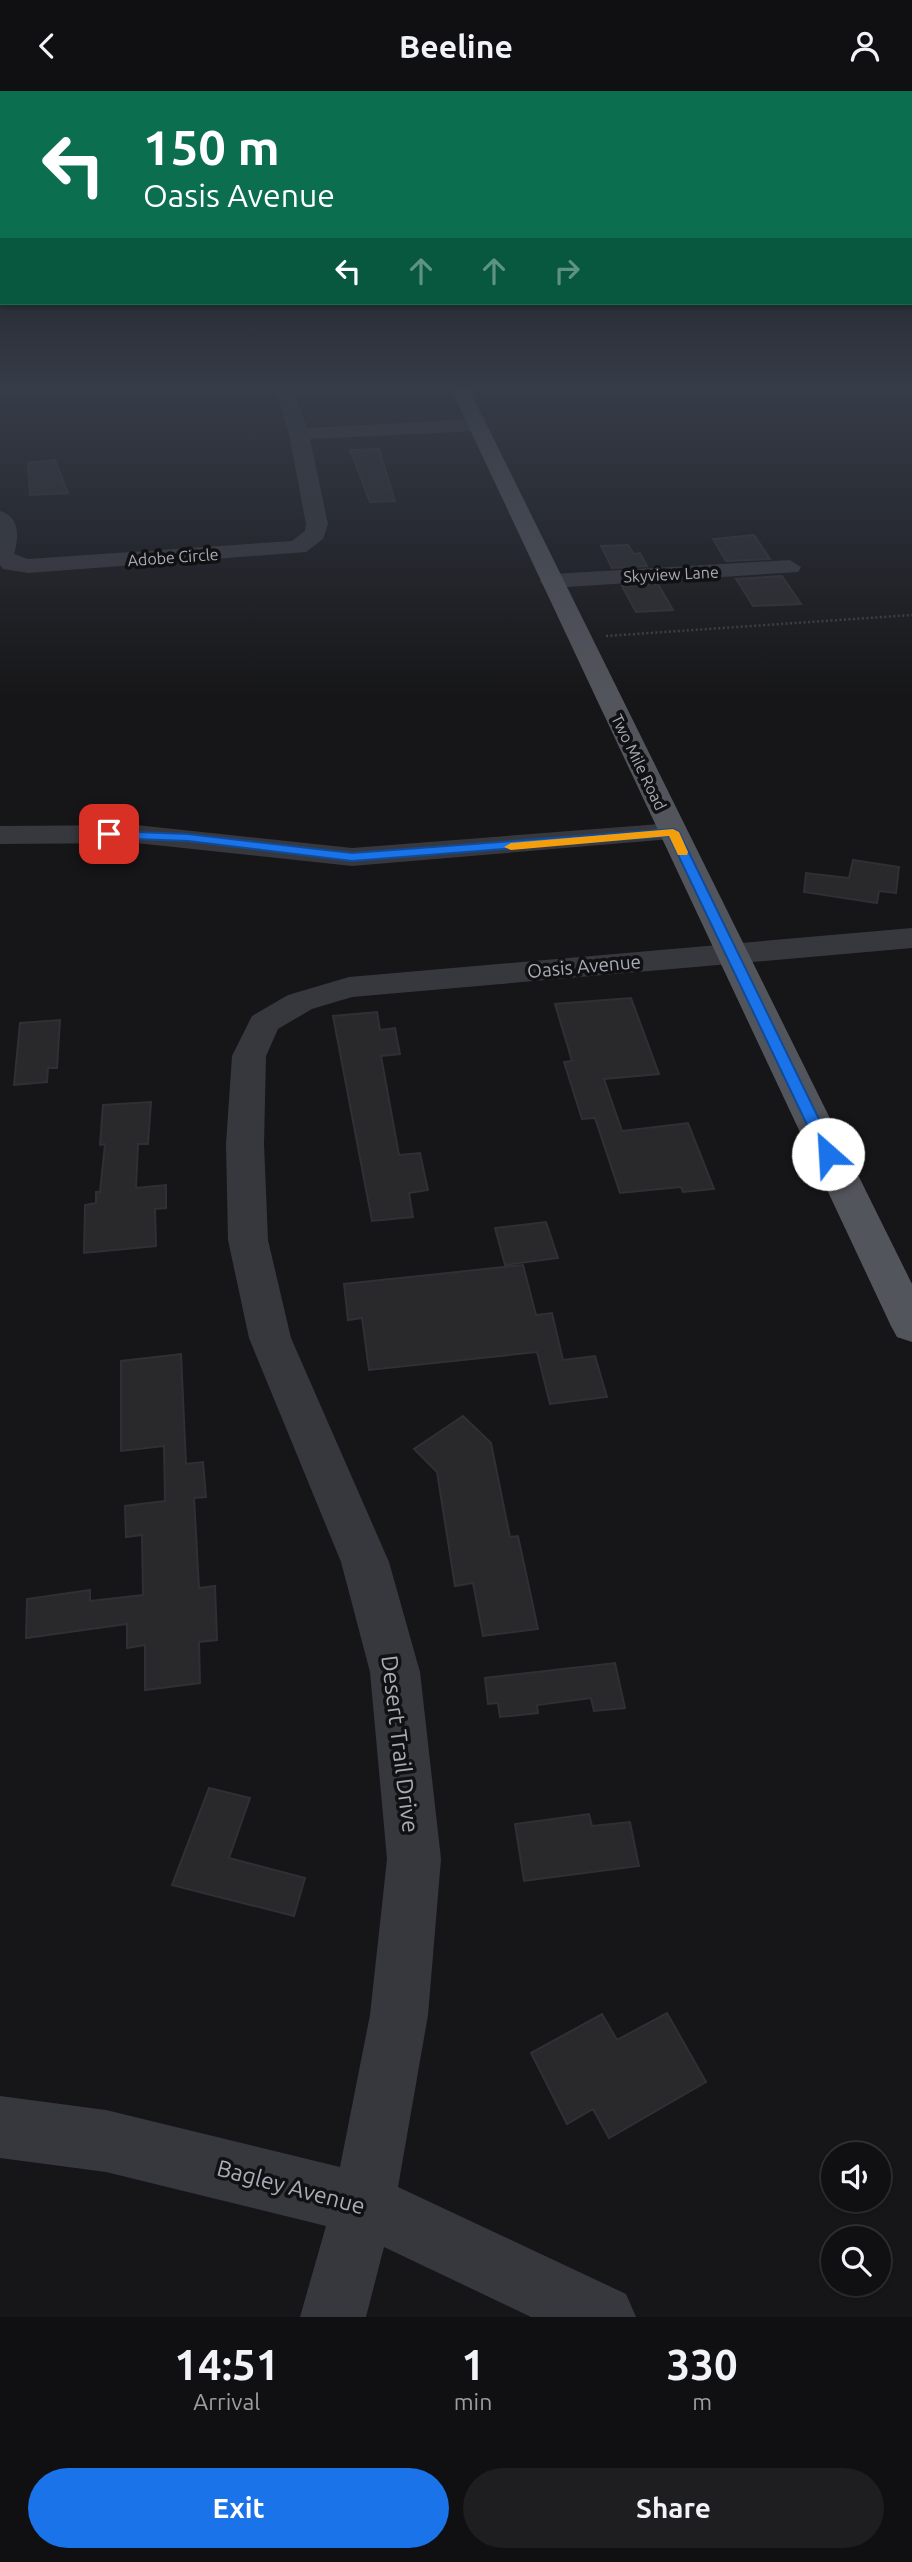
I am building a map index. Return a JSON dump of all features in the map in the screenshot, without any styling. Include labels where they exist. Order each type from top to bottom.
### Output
[{"type":"main road","name":"Two Mile Road","points":[[509,491],[912,1326]]},
{"type":"street","name":"Adobe Circle","points":[[0,517],[4,520],[6,541],[3,555],[11,564],[28,566],[298,547],[315,534],[317,524],[310,491]]},
{"type":"street","name":"Skyview Lane","points":[[552,581],[790,567]]},
{"type":"street","points":[[0,835],[136,834],[352,857],[673,832]]},
{"type":"street","name":"Oasis Avenue","points":[[264,1023],[300,1002],[349,987],[912,938]]},
{"type":"street","name":"Desert Trail Drive","points":[[264,1023],[249,1056],[245,1144],[248,1240],[270,1338],[365,1562],[395,1672],[414,1859],[399,2015],[364,2204],[333,2317]]},
{"type":"street","name":"Bagley Avenue","points":[[0,2127],[106,2141],[364,2204],[603,2317]]},
{"type":"path","points":[[579,638],[912,615]]},
{"type":"building","points":[[30,491],[68,493],[30,495]]},
{"type":"building","points":[[366,491],[392,491],[395,501],[370,502]]},
{"type":"building","points":[[754,535],[770,559],[726,561],[713,539]]},
{"type":"building","points":[[628,545],[634,554],[640,553],[647,566],[612,568],[601,546]]},
{"type":"building","points":[[782,576],[801,604],[753,606],[736,579]]},
{"type":"building","points":[[658,584],[673,610],[636,612],[622,586]]},
{"type":"building","points":[[853,860],[899,867],[896,893],[879,891],[877,903],[804,892],[806,873],[849,878]]},
{"type":"building","points":[[631,998],[659,1074],[604,1079],[622,1131],[688,1123],[714,1189],[683,1192],[681,1187],[620,1193],[595,1118],[582,1119],[564,1062],[572,1061],[555,1004]]},
{"type":"building","points":[[377,1012],[380,1030],[395,1028],[400,1054],[381,1056],[399,1155],[420,1153],[428,1190],[409,1193],[413,1217],[372,1221],[333,1016]]},
{"type":"building","points":[[60,1020],[57,1068],[48,1068],[47,1082],[14,1085],[20,1023]]},
{"type":"building","points":[[151,1102],[148,1144],[138,1144],[136,1188],[166,1185],[166,1208],[155,1209],[156,1246],[84,1253],[85,1205],[96,1203],[96,1192],[100,1192],[105,1144],[100,1145],[103,1105]]},
{"type":"building","points":[[546,1222],[558,1258],[505,1265],[495,1228]]},
{"type":"building","points":[[523,1265],[536,1315],[552,1313],[563,1360],[595,1356],[607,1397],[550,1404],[537,1352],[369,1370],[362,1318],[348,1320],[344,1284]]},
{"type":"building","points":[[181,1354],[186,1464],[203,1462],[206,1497],[194,1498],[199,1588],[215,1586],[217,1640],[199,1642],[200,1683],[145,1690],[145,1645],[127,1648],[127,1624],[26,1638],[27,1599],[90,1590],[90,1601],[143,1595],[142,1535],[126,1537],[125,1506],[165,1501],[164,1446],[121,1451],[121,1361]]},
{"type":"building","points":[[463,1416],[491,1443],[510,1537],[518,1536],[538,1629],[483,1636],[473,1583],[455,1586],[437,1472],[414,1449]]},
{"type":"building","points":[[615,1663],[625,1708],[594,1711],[591,1698],[537,1705],[538,1713],[500,1717],[498,1703],[488,1704],[485,1678]]},
{"type":"building","points":[[209,1788],[250,1798],[229,1858],[305,1878],[294,1916],[172,1885]]},
{"type":"building","points":[[589,1814],[592,1826],[630,1822],[639,1866],[524,1881],[515,1824]]},
{"type":"building","points":[[667,2013],[706,2082],[609,2138],[593,2109],[567,2124],[531,2053],[602,2014],[617,2040]]},
{"type":"slow traffic","points":[[511,847],[673,832],[682,852]]},
{"type":"route","points":[[109,834],[236,842],[295,852],[352,857],[498,848],[673,832],[828,1154]]}]
